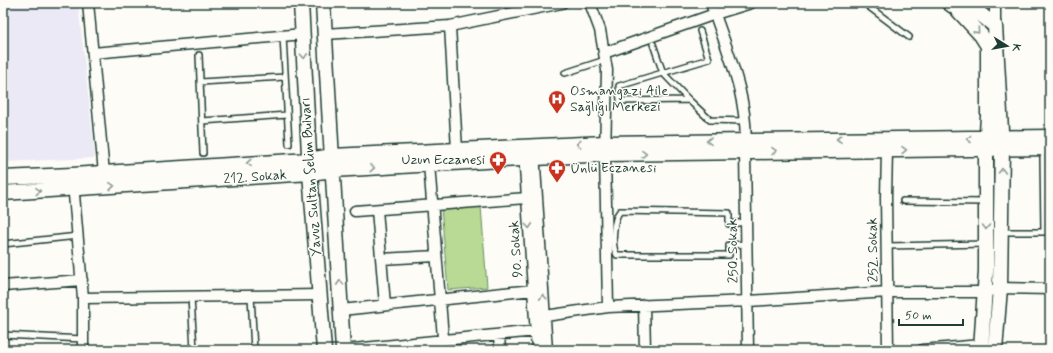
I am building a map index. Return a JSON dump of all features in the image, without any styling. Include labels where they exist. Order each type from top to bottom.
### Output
[{"type":"street","points":[[88,3],[104,173]]},
{"type":"street","name":"Yavuz Sultan Selim Bulvarı","points":[[301,3],[309,166],[324,350]]},
{"type":"street","name":"Yavuz Sultan Selim Bulvarı","points":[[323,3],[343,350]]},
{"type":"street","points":[[325,34],[450,26],[562,3]]},
{"type":"street","points":[[590,3],[600,30],[607,70],[605,148],[608,307]]},
{"type":"street","name":"250. Sokak","points":[[711,3],[740,91],[744,121],[747,222],[748,350]]},
{"type":"street","points":[[604,56],[715,14],[751,3]]},
{"type":"street","points":[[929,350],[981,348],[986,292],[986,144],[988,116],[988,46],[981,35],[950,3]]},
{"type":"street","points":[[968,3],[995,26]]},
{"type":"street","points":[[995,3],[1002,143],[1000,288],[995,350]]},
{"type":"street","points":[[450,26],[457,150]]},
{"type":"street","points":[[93,53],[303,34]]},
{"type":"street","points":[[330,124],[338,145],[355,155]]},
{"type":"street","points":[[288,161],[297,151],[308,130]]},
{"type":"street","points":[[745,146],[887,150],[1002,143],[1050,137]]},
{"type":"street","points":[[1002,143],[1047,152]]},
{"type":"street","points":[[745,146],[986,144]]},
{"type":"street","name":"212. Sokak","points":[[72,182],[309,166],[332,163],[429,164],[529,152],[605,148],[745,146]]},
{"type":"street","points":[[332,163],[355,155],[457,150],[529,152]]},
{"type":"street","name":"252. Sokak","points":[[887,150],[888,350]]},
{"type":"street","name":"90. Sokak","points":[[529,152],[527,198],[537,350]]},
{"type":"street","name":"90. Sokak","points":[[529,152],[547,350]]},
{"type":"street","points":[[3,193],[72,182],[104,173],[288,161],[309,166]]},
{"type":"street","points":[[429,164],[443,345]]},
{"type":"street","points":[[3,178],[72,182]]},
{"type":"street","points":[[72,182],[82,280],[83,350]]},
{"type":"street","points":[[355,211],[527,198]]},
{"type":"street","points":[[377,210],[385,305]]},
{"type":"street","points":[[381,260],[436,256]]},
{"type":"street","points":[[3,286],[82,280]]},
{"type":"street","points":[[545,316],[608,307],[644,305],[748,302],[888,292],[986,292],[1000,288],[1050,289]]},
{"type":"street","points":[[341,310],[533,290]]},
{"type":"street","points":[[83,298],[320,295]]},
{"type":"street","points":[[644,305],[645,350]]},
{"type":"street","points":[[343,350],[443,345],[499,335],[536,331]]},
{"type":"street","points":[[499,335],[500,350]]},
{"type":"lane","points":[[864,3],[909,36]]},
{"type":"lane","points":[[689,100],[620,101],[619,86],[709,59],[700,31]]},
{"type":"lane","points":[[283,36],[289,144]]},
{"type":"lane","points":[[653,44],[663,73],[710,120],[744,121]]},
{"type":"lane","points":[[199,55],[203,153]]},
{"type":"lane","points":[[565,73],[604,56]]},
{"type":"lane","points":[[200,82],[285,77]]},
{"type":"lane","points":[[202,121],[287,116]]},
{"type":"lane","points":[[1009,232],[1047,232],[1044,191],[1047,152]]},
{"type":"lane","points":[[1044,191],[1050,191]]},
{"type":"lane","points":[[903,201],[986,202]]},
{"type":"lane","points":[[747,222],[729,224],[729,213],[620,211],[616,215],[614,251],[617,255],[729,255],[729,245],[747,244]]},
{"type":"lane","points":[[3,244],[78,236]]},
{"type":"lane","points":[[887,246],[986,244]]},
{"type":"lane","points":[[251,296],[254,350]]},
{"type":"lane","points":[[192,297],[194,350]]},
{"type":"lane","points":[[3,335],[83,339]]},
{"type":"shaded area","points":[[3,3],[78,3],[95,158],[3,162]]},
{"type":"green space","points":[[481,206],[487,287],[448,290],[441,207]]},
{"type":"place","name":"Osmangazi Aile Sağlığı Merkezi","points":[[557,114]]},
{"type":"place","name":"Uzun Eczanesi","points":[[498,175]]},
{"type":"place","name":"Ünlü Eczanesi","points":[[557,183]]}]
